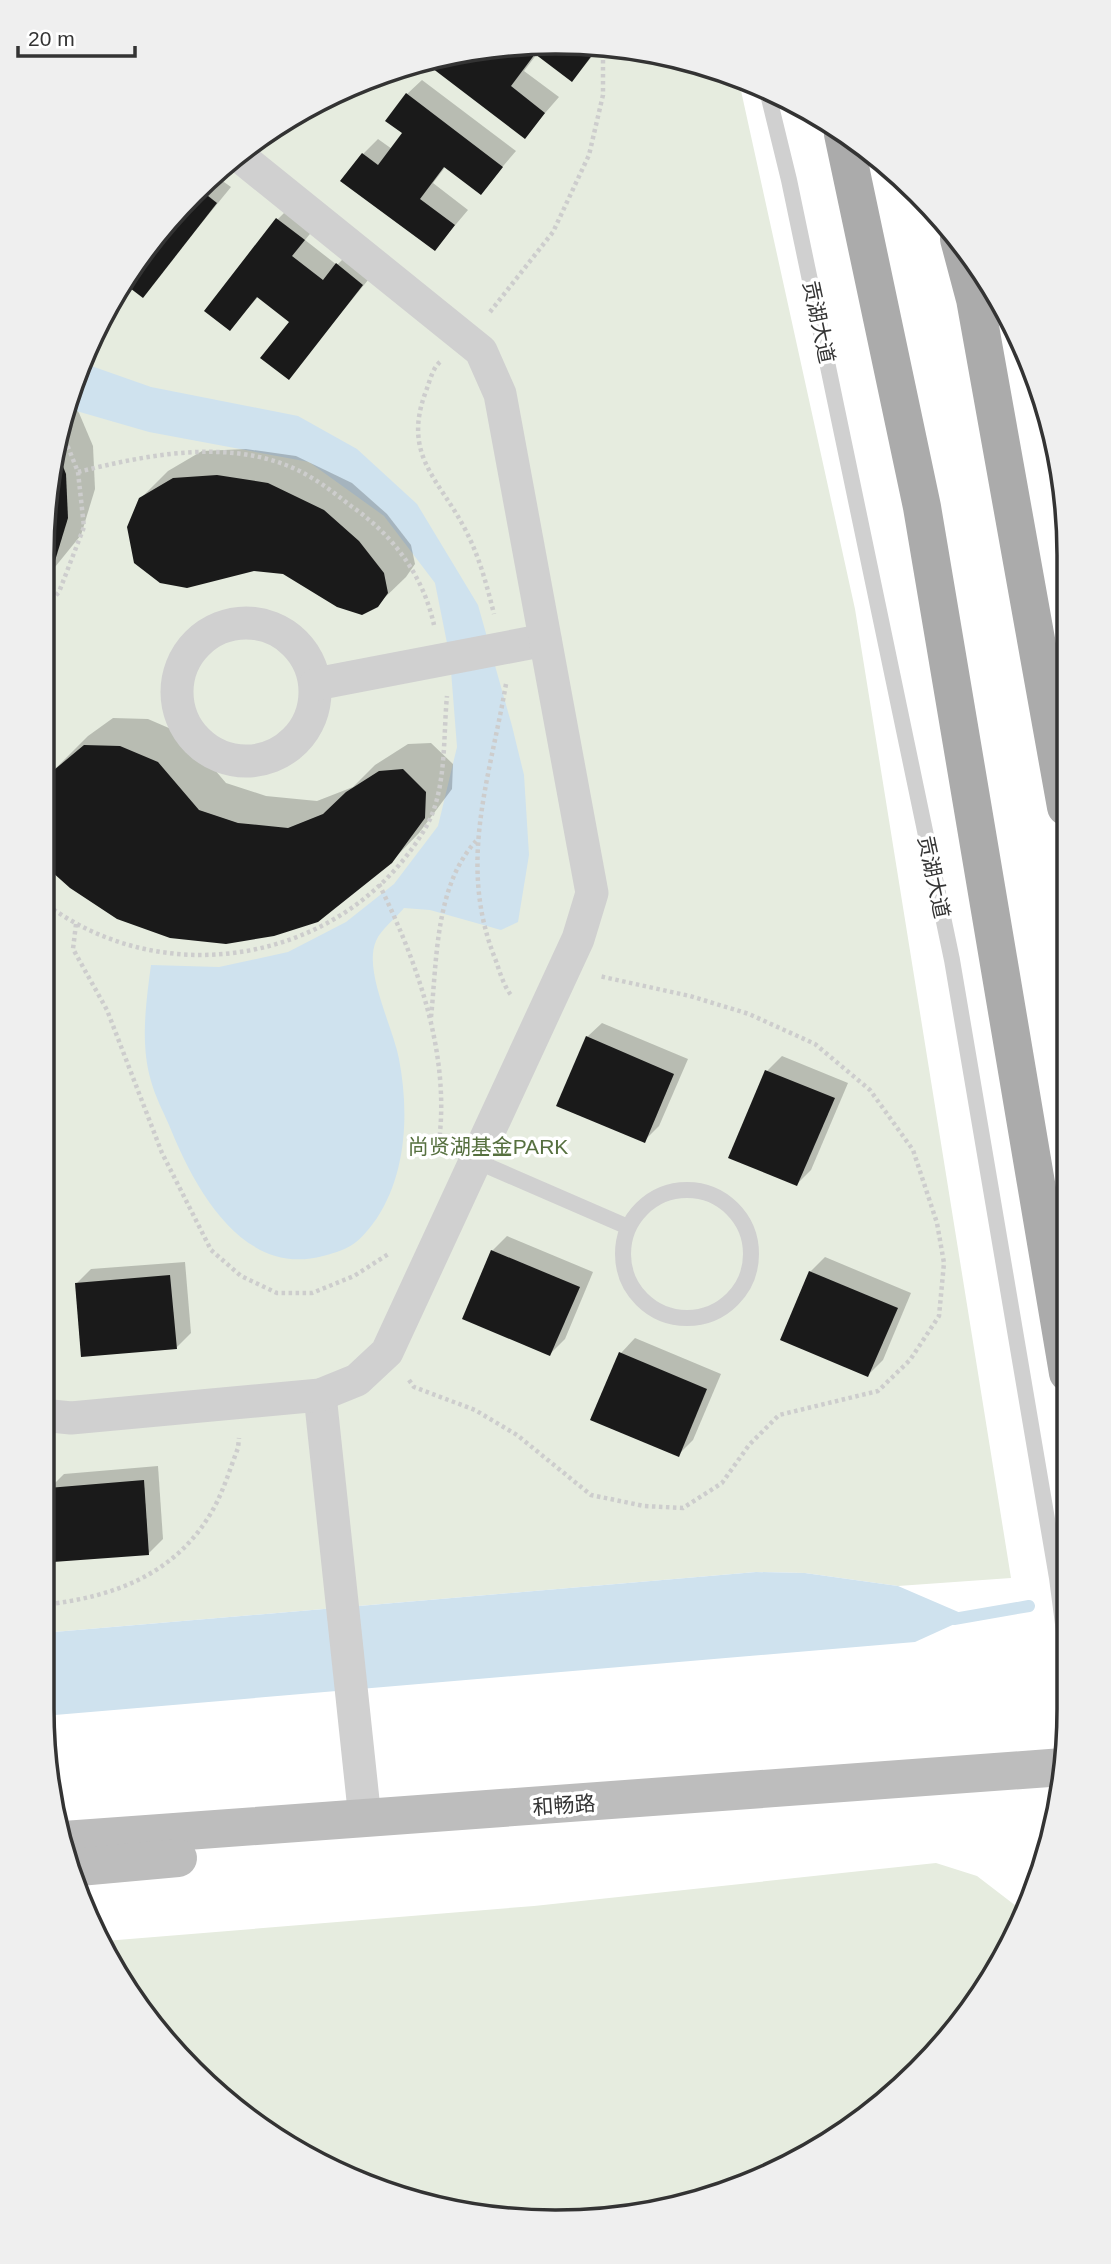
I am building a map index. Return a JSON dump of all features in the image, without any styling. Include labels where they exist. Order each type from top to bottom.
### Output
[{"type":"main road","points":[[846,147],[922,507],[1057,1308]]},
{"type":"main road","points":[[967,270],[975,299],[1057,757]]},
{"type":"street","points":[[54,1416],[71,1418],[320,1395],[358,1380],[387,1352],[578,939],[592,893],[500,394],[481,351],[251,157]]},
{"type":"street","points":[[237,623],[259,624],[280,631],[297,645],[309,662],[316,684],[315,705],[307,728],[291,746],[270,758],[247,762],[223,758],[202,746],[186,728],[178,706],[177,682],[185,659],[198,642],[216,630],[237,623]]},
{"type":"street","points":[[316,684],[545,640]]},
{"type":"street","points":[[320,1395],[365,1819]]},
{"type":"street","name":"和畅路","points":[[71,1839],[1053,1768]]},
{"type":"street","name":"和畅路","points":[[80,1867],[365,1841],[1049,1794]]},
{"type":"lane","name":"贡湖大道","points":[[770,103],[789,180],[952,960],[1057,1578]]},
{"type":"lane","points":[[476,1161],[628,1227]]},
{"type":"lane","points":[[679,1190],[700,1192],[720,1199],[737,1214],[747,1233],[751,1254],[748,1274],[738,1293],[723,1307],[704,1316],[684,1318],[663,1314],[645,1303],[632,1287],[624,1268],[623,1247],[628,1227],[640,1209],[658,1197],[679,1190]]},
{"type":"path","points":[[54,598],[59,592],[84,527],[78,472],[67,445]]},
{"type":"path","points":[[508,678],[476,841],[476,892],[486,938],[509,993],[538,1026]]},
{"type":"path","points":[[430,1022],[441,922],[454,874],[465,853],[476,841]]},
{"type":"path","points":[[379,884],[402,931],[430,1022],[437,1061],[440,1104],[437,1157]]},
{"type":"path","points":[[76,924],[73,949],[107,1010],[162,1153],[211,1250],[242,1276],[277,1293],[312,1293],[354,1276],[389,1255],[396,1246]]},
{"type":"path","points":[[387,1352],[414,1387],[475,1410],[517,1435],[591,1495],[644,1506],[683,1508],[722,1483],[749,1445],[779,1415],[878,1391],[911,1360],[939,1316],[944,1263],[937,1223],[913,1150],[870,1090],[815,1044],[749,1014],[690,996],[565,968]]},
{"type":"path","points":[[54,1604],[70,1602],[139,1582],[181,1553],[216,1504],[225,1482],[238,1448],[242,1402]]},
{"type":"green space","name":"尚贤湖基金PARK","points":[[523,55],[588,55],[685,71],[741,90],[855,609],[1011,1578],[898,1586],[805,1573],[756,1572],[54,1632],[54,556],[59,490],[71,426],[92,364],[121,305],[158,250],[201,201],[250,158],[305,121],[364,92],[426,71],[458,64]]},
{"type":"green space","points":[[936,1863],[977,1876],[1016,1906],[990,1959],[953,2014],[910,2063],[861,2106],[806,2143],[747,2172],[685,2193],[588,2209],[523,2209],[426,2193],[364,2172],[305,2143],[250,2106],[201,2063],[158,2014],[111,1940],[534,1906]]},
{"type":"water","points":[[91,366],[151,387],[298,416],[357,449],[417,504],[478,605],[524,775],[529,855],[518,922],[501,930],[430,910],[404,908],[376,941],[373,967],[376,983],[396,1046],[402,1079],[404,1120],[400,1161],[387,1200],[365,1233],[348,1247],[323,1256],[294,1259],[268,1254],[245,1241],[225,1222],[192,1175],[157,1098],[148,1067],[145,1038],[151,965],[219,967],[288,952],[346,922],[394,884],[438,826],[457,747],[450,658],[435,583],[384,516],[309,462],[149,432],[76,411]]},
{"type":"water","points":[[756,1572],[805,1573],[898,1586],[970,1617],[915,1642],[54,1715],[54,1632]]},
{"type":"building","points":[[535,55],[511,86],[545,113],[525,139],[434,69],[490,59]]},
{"type":"building","points":[[536,55],[592,55],[572,82]]},
{"type":"building","points":[[406,93],[503,167],[481,195],[444,167],[420,199],[455,225],[435,251],[340,181],[362,153],[378,165],[402,133],[385,121]]},
{"type":"building","points":[[207,195],[217,203],[143,298],[131,289],[158,250]]},
{"type":"building","points":[[276,218],[305,240],[292,256],[323,280],[336,263],[363,285],[289,380],[260,358],[289,322],[257,297],[230,331],[204,311]]},
{"type":"building","points":[[63,466],[66,474],[68,518],[54,564],[55,523]]},
{"type":"building","points":[[217,475],[268,483],[324,510],[359,541],[384,573],[388,593],[378,607],[362,615],[337,607],[283,574],[254,571],[187,588],[160,583],[134,563],[127,527],[139,498],[173,478]]},
{"type":"building","points":[[84,745],[120,746],[158,762],[199,810],[238,823],[288,828],[323,814],[346,792],[379,771],[403,769],[426,792],[425,818],[392,863],[318,922],[274,936],[226,944],[170,938],[117,919],[70,888],[54,874],[54,770]]},
{"type":"building","points":[[586,1036],[674,1074],[645,1143],[556,1106]]},
{"type":"building","points":[[765,1070],[835,1098],[797,1186],[728,1158]]},
{"type":"building","points":[[491,1250],[580,1287],[550,1356],[462,1319]]},
{"type":"building","points":[[809,1271],[898,1308],[868,1377],[780,1340]]},
{"type":"building","points":[[170,1275],[177,1349],[81,1357],[75,1283]]},
{"type":"building","points":[[619,1352],[707,1389],[679,1457],[590,1420]]},
{"type":"building","points":[[144,1480],[149,1555],[54,1562],[54,1488]]},
{"type":"waterway","points":[[954,1619],[1029,1606]]}]
